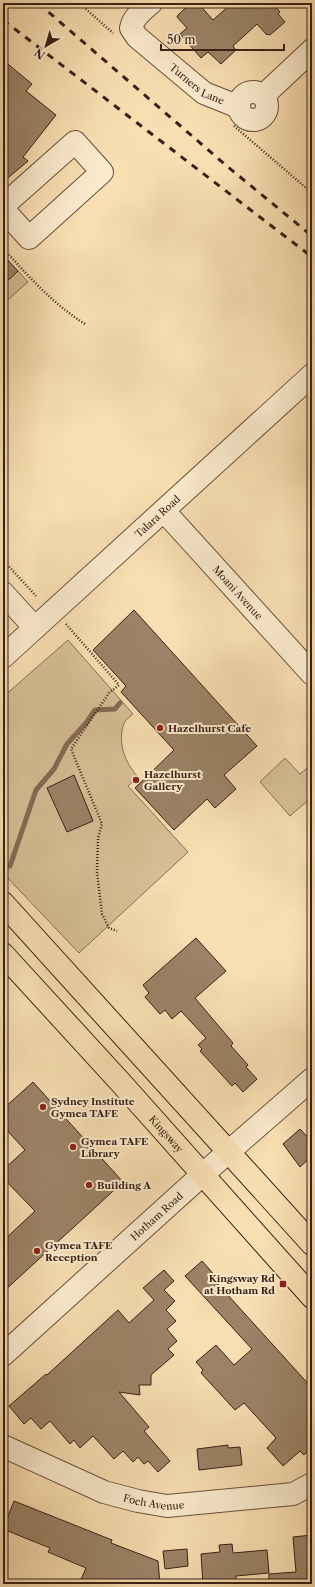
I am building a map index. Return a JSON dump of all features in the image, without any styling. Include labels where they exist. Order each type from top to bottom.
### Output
[{"type":"main road","points":[[3,903],[312,1244]]},
{"type":"main road","name":"Kingsway","points":[[3,954],[122,1084],[312,1297]]},
{"type":"street","points":[[125,33],[137,15],[151,3]]},
{"type":"street","name":"Turners Lane","points":[[125,33],[137,37],[204,93],[239,107],[243,117],[248,120],[259,120],[263,117],[267,106],[263,96],[312,50]]},
{"type":"street","points":[[3,206],[74,142],[102,172],[29,238],[3,209]]},
{"type":"street","name":"Talara Road","points":[[3,657],[312,375]]},
{"type":"street","name":"Moani Avenue","points":[[164,511],[312,674]]},
{"type":"street","points":[[3,593],[35,628]]},
{"type":"street","name":"Hotham Road","points":[[3,1355],[202,1175],[312,1079]]},
{"type":"street","name":"Foch Avenue","points":[[3,1446],[104,1492],[138,1501],[167,1506],[293,1494],[312,1484]]},
{"type":"path","points":[[79,3],[125,33]]},
{"type":"path","points":[[3,248],[30,279],[72,316],[85,324]]},
{"type":"path","points":[[3,560],[36,596]]},
{"type":"path","points":[[53,612],[119,685],[104,700],[71,749],[102,824],[98,838],[96,872],[102,914],[109,928],[117,931]]},
{"type":"shaded area","points":[[18,271],[28,282],[3,304],[3,284]]},
{"type":"shaded area","points":[[68,640],[133,714],[124,723],[121,737],[126,759],[138,777],[128,786],[188,852],[79,953],[3,873],[3,697]]},
{"type":"shaded area","points":[[285,758],[300,774],[312,764],[312,797],[290,816],[260,782]]},
{"type":"building","points":[[191,3],[198,3],[213,20],[232,3],[272,3],[280,12],[278,14],[285,22],[270,35],[267,35],[257,24],[233,46],[236,50],[221,64],[208,52],[201,58],[180,34],[187,28],[177,17]]},
{"type":"building","points":[[3,60],[32,84],[26,91],[56,115],[23,157],[28,161],[3,182]]},
{"type":"building","points":[[3,255],[18,271],[3,285]]},
{"type":"building","points":[[134,610],[257,746],[224,775],[236,789],[215,808],[207,799],[174,830],[135,788],[174,750],[121,692],[126,686],[93,650]]},
{"type":"building","points":[[74,775],[93,821],[67,832],[47,788]]},
{"type":"building","points":[[196,938],[226,971],[195,998],[233,1043],[231,1046],[248,1065],[246,1067],[257,1079],[243,1092],[235,1083],[232,1086],[200,1051],[202,1049],[198,1045],[206,1038],[181,1011],[172,1019],[165,1010],[160,1014],[145,997],[149,993],[143,985]]},
{"type":"building","name":"Building A","points":[[33,1082],[123,1182],[3,1292],[3,1241],[35,1211],[3,1178],[3,1170],[25,1150],[3,1126],[3,1109]]},
{"type":"building","points":[[300,1129],[312,1142],[312,1156],[300,1167],[283,1144]]},
{"type":"building","points":[[202,1261],[218,1279],[216,1282],[312,1388],[312,1447],[304,1455],[300,1451],[283,1466],[267,1448],[276,1438],[244,1403],[235,1410],[201,1373],[203,1370],[196,1362],[216,1345],[234,1365],[252,1349],[185,1276]]},
{"type":"building","points":[[164,1270],[174,1281],[164,1290],[175,1301],[166,1310],[176,1321],[167,1329],[177,1341],[168,1349],[174,1355],[151,1375],[151,1385],[139,1385],[140,1395],[119,1392],[149,1427],[144,1431],[170,1461],[158,1472],[148,1461],[144,1464],[138,1457],[133,1462],[123,1451],[114,1459],[93,1436],[80,1448],[74,1440],[70,1444],[50,1421],[41,1429],[31,1418],[24,1424],[9,1406],[46,1374],[47,1375],[118,1310],[129,1323],[154,1300],[143,1288]]},
{"type":"building","points":[[228,1445],[228,1448],[240,1447],[242,1465],[199,1470],[197,1449]]},
{"type":"building","points":[[14,1501],[112,1540],[111,1543],[158,1561],[160,1584],[141,1584],[128,1579],[126,1584],[79,1584],[86,1568],[48,1552],[50,1548],[3,1529]]},
{"type":"building","points":[[312,1535],[312,1584],[269,1584],[269,1574],[296,1572],[293,1537]]},
{"type":"building","points":[[232,1544],[233,1553],[267,1550],[269,1573],[236,1576],[236,1584],[203,1584],[201,1554],[220,1552],[219,1545]]},
{"type":"building","points":[[187,1549],[188,1566],[165,1569],[163,1551]]},
{"type":"waterway","points":[[10,866],[36,790],[54,769],[67,744],[86,723],[95,710],[115,709],[120,703]]},
{"type":"railway","points":[[38,3],[228,167],[312,236]]},
{"type":"railway","points":[[3,20],[312,257]]},
{"type":"place","name":"Hazelhurst Cafe","points":[[160,728]]},
{"type":"place","name":"Hazelhurst Gallery","points":[[136,780]]},
{"type":"place","name":"Sydney Institute Gymea TAFE","points":[[43,1107]]},
{"type":"place","name":"Gymea TAFE Library","points":[[73,1147]]},
{"type":"place","name":"Building A","points":[[89,1185]]},
{"type":"place","name":"Gymea TAFE Reception","points":[[37,1251]]},
{"type":"place","name":"Kingsway Rd at Hotham Rd","points":[[283,1284]]}]
